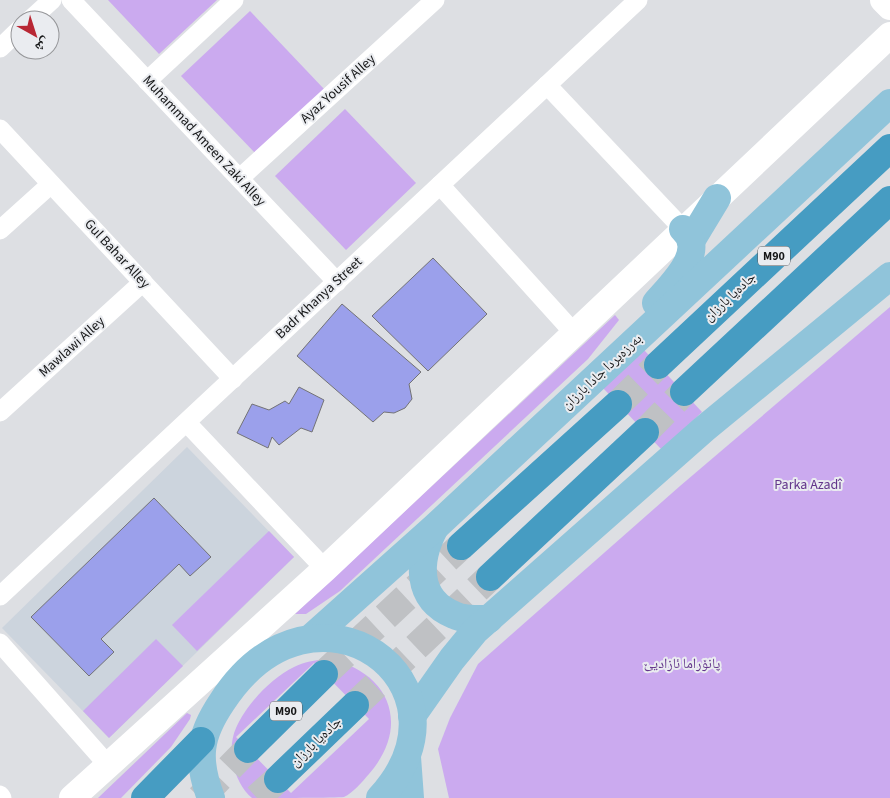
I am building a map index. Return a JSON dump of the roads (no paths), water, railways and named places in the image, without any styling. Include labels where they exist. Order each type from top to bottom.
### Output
[{"type":"highway","name":"جادەیا بارزان","points":[[658,365],[890,148]]},
{"type":"highway","name":"M90","points":[[684,392],[890,200]]},
{"type":"highway","points":[[461,546],[618,404]]},
{"type":"highway","points":[[490,578],[645,432]]},
{"type":"highway","name":"M90","points":[[248,749],[324,674]]},
{"type":"highway","name":"جادەیا بارزان","points":[[278,779],[355,705]]},
{"type":"highway","points":[[145,798],[202,741]]},
{"type":"main road","points":[[883,0],[890,7]]},
{"type":"main road","points":[[72,798],[325,569],[574,333],[687,235],[717,198],[890,35]]},
{"type":"main road","name":"بەرزەپردا جادا بارزان","points":[[312,637],[434,528],[890,103]]},
{"type":"main road","points":[[606,368],[687,264],[692,249],[687,235]]},
{"type":"main road","points":[[412,716],[452,659],[475,631],[704,429],[890,276]]},
{"type":"main road","points":[[434,528],[426,545],[422,567],[422,575],[429,595],[441,608],[455,616],[489,619]]},
{"type":"main road","points":[[211,798],[204,780],[201,760],[202,741],[213,715],[228,692],[247,671],[270,654],[295,642],[312,637],[330,637],[364,646],[379,655],[402,682],[409,698],[412,716],[412,737],[407,757],[410,798]]},
{"type":"main road","points":[[380,798],[407,757]]},
{"type":"street","points":[[41,10],[52,0]]},
{"type":"street","name":"Muhammad Ameen Zaki Alley","points":[[71,0],[337,282]]},
{"type":"street","points":[[147,80],[234,0]]},
{"type":"street","name":"Ayaz Yousif Alley","points":[[240,178],[436,0]]},
{"type":"street","name":"Badr Khanya Street","points":[[0,596],[638,0]]},
{"type":"street","points":[[0,48],[10,38]]},
{"type":"street","points":[[547,85],[687,235]]},
{"type":"street","name":"Gul Bahar Alley","points":[[0,128],[233,379]]},
{"type":"street","points":[[0,230],[51,184]]},
{"type":"street","points":[[440,185],[574,333]]},
{"type":"street","name":"Mawlawi Alley","points":[[0,412],[143,282]]},
{"type":"street","points":[[187,423],[325,569]]},
{"type":"street","points":[[0,643],[108,765]]},
{"type":"tunnel","points":[[618,404],[658,365]]},
{"type":"tunnel","points":[[645,432],[684,392]]},
{"type":"tunnel","points":[[324,674],[461,546]]},
{"type":"tunnel","points":[[355,705],[490,577]]},
{"type":"tunnel","points":[[200,798],[248,749]]},
{"type":"tunnel","points":[[257,798],[278,779]]},
{"type":"park label","name":"Parka Azadî","points":[[808,485]]},
{"type":"park label","name":"پانۆراما ئازادیێ","points":[[682,664]]}]
